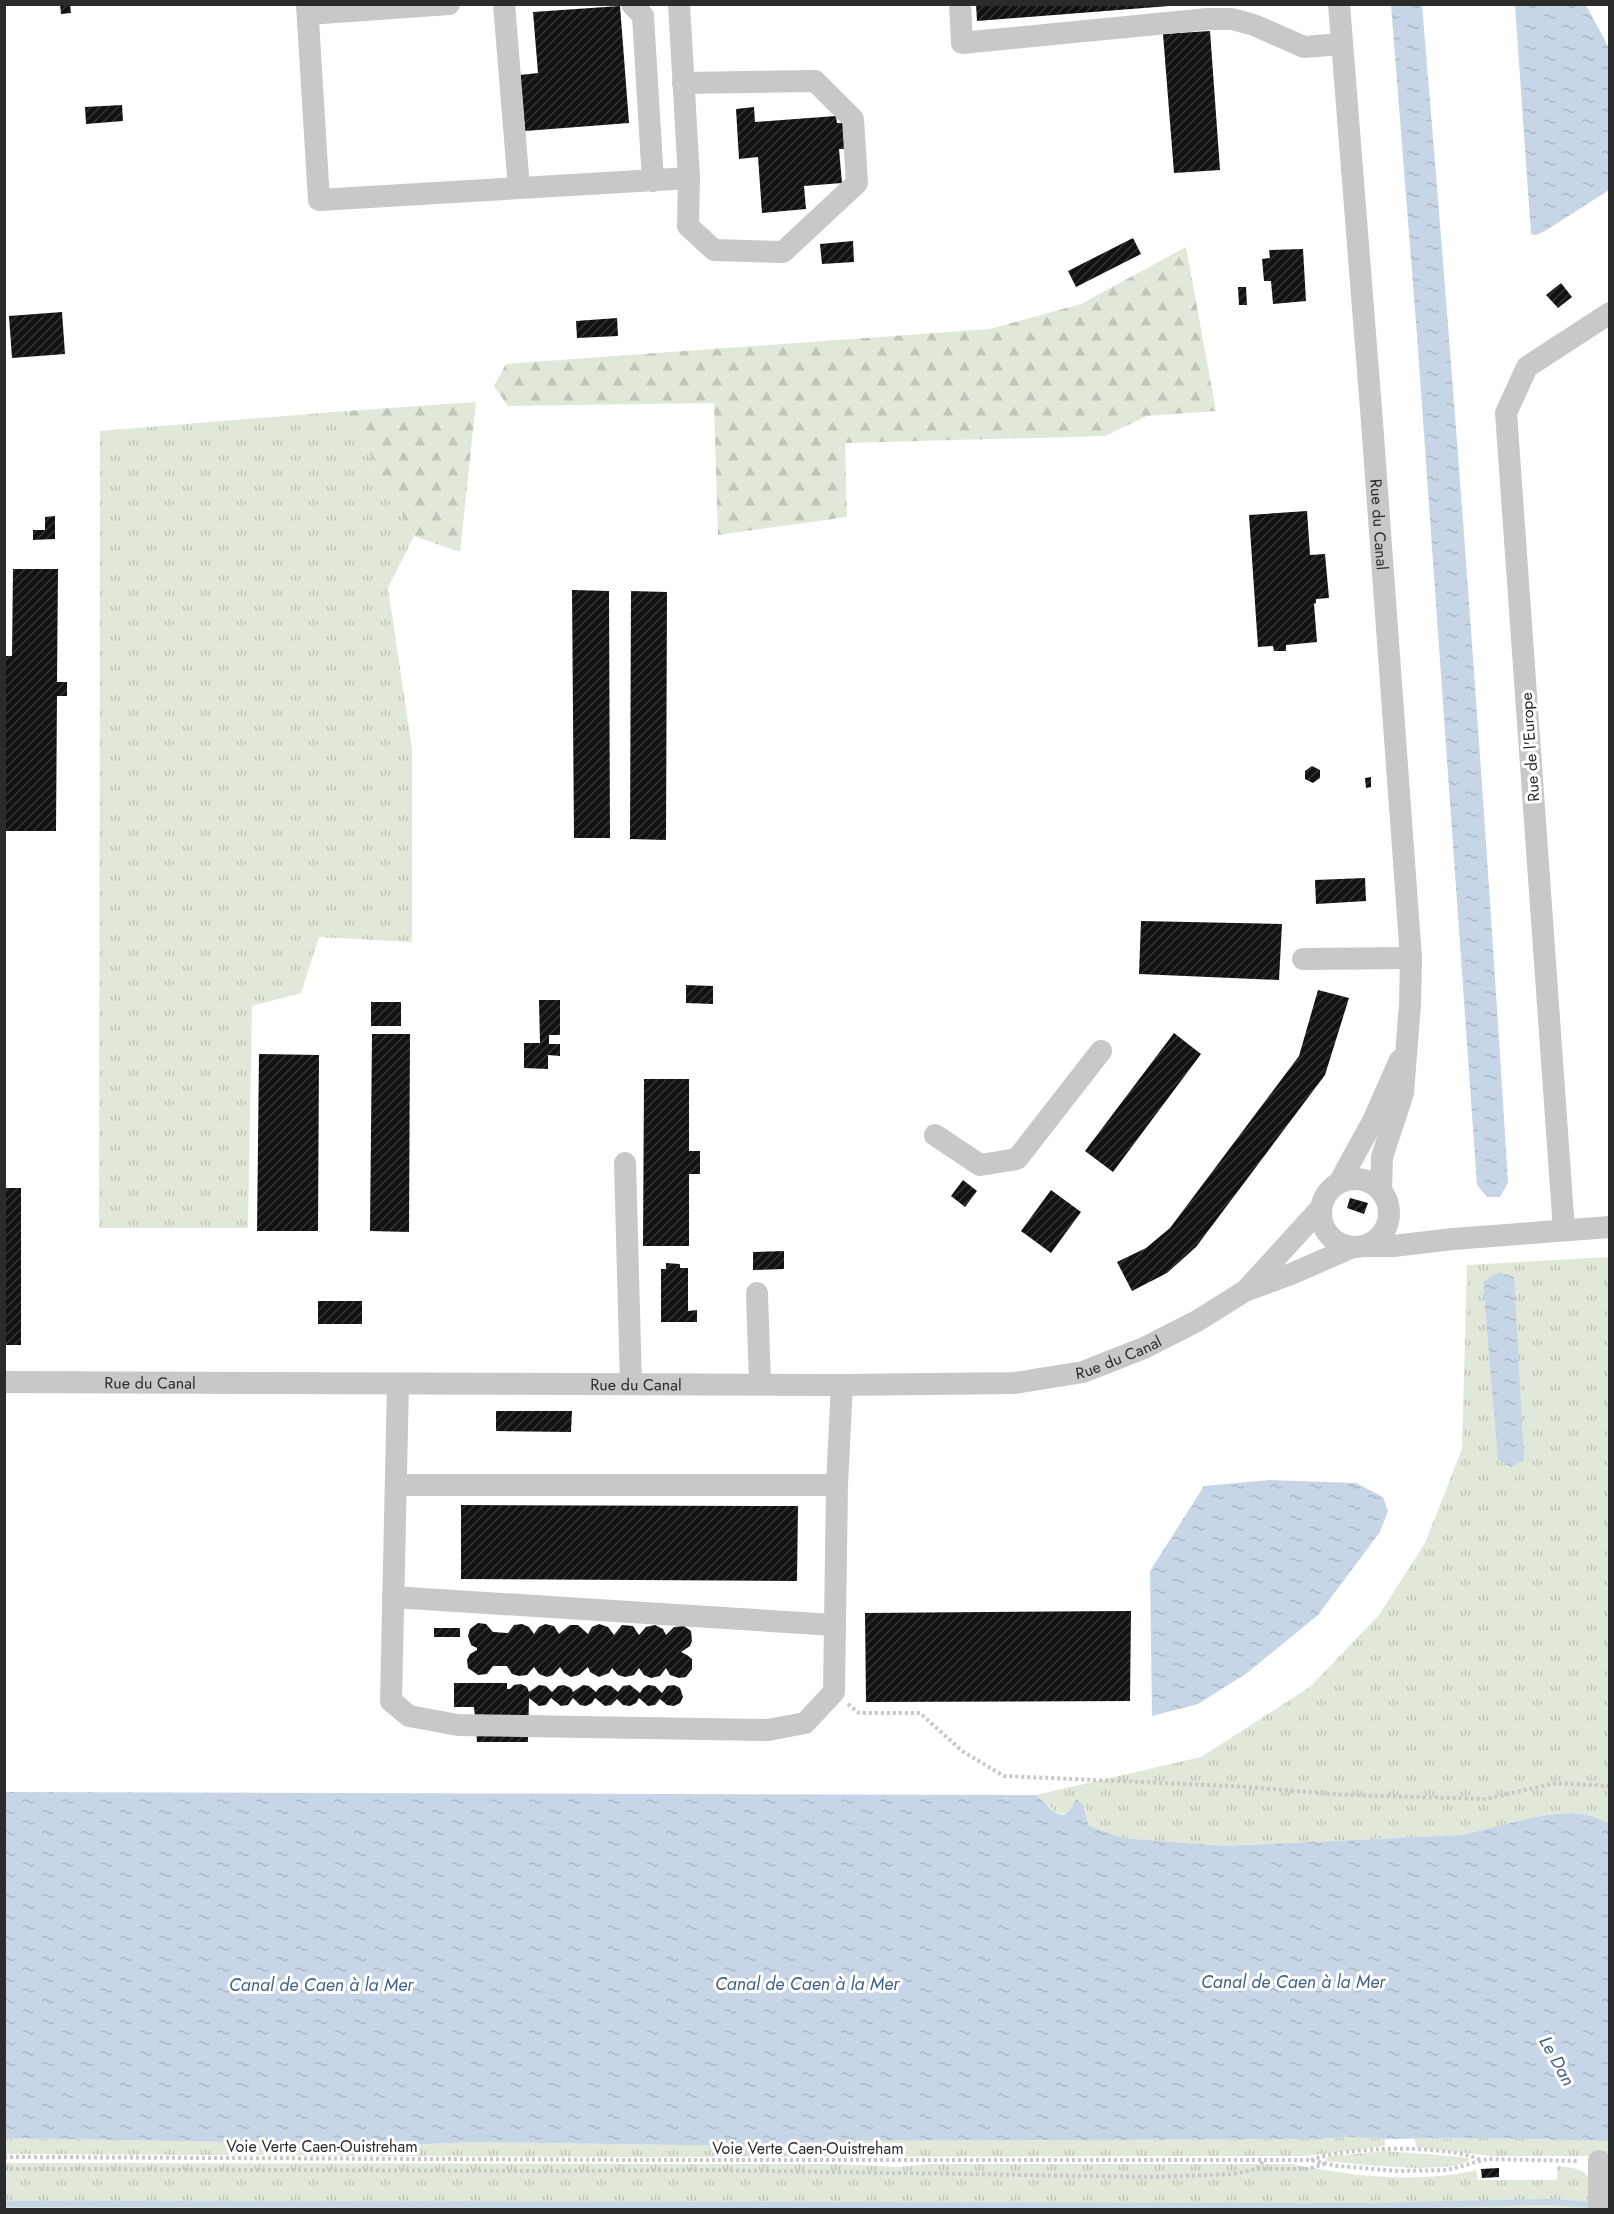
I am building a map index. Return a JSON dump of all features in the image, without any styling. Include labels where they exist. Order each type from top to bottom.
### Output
[{"type":"street","points":[[449,4],[307,9],[319,200],[689,178]]},
{"type":"street","points":[[504,4],[519,188]]},
{"type":"street","points":[[632,4],[643,16],[653,181]]},
{"type":"street","points":[[679,4],[683,83],[689,178],[688,226],[714,250],[783,252],[857,183],[853,118],[815,81],[683,83]]},
{"type":"street","points":[[960,4],[962,43],[1209,19],[1232,19],[1254,25],[1304,47],[1342,44]]},
{"type":"street","name":"Rue du Canal","points":[[4,1382],[842,1385],[1015,1383],[1083,1372],[1154,1343],[1197,1321],[1245,1291],[1374,1241],[1382,1233],[1387,1223],[1382,1157],[1403,1093],[1411,958],[1339,4]]},
{"type":"street","name":"Rue de l'Europe","points":[[1564,1230],[1506,413],[1527,367],[1610,313]]},
{"type":"street","points":[[1303,959],[1411,958]]},
{"type":"street","name":"Rue du Canal","points":[[1245,1291],[1320,1208],[1330,1188],[1340,1181],[1373,1121],[1406,1045]]},
{"type":"street","points":[[935,1135],[980,1165],[1017,1159],[1101,1052]]},
{"type":"street","points":[[625,1163],[631,1384]]},
{"type":"street","points":[[1340,1181],[1351,1178],[1372,1183],[1409,1232],[1440,1241]]},
{"type":"street","points":[[1320,1208],[1325,1230],[1332,1239],[1342,1244],[1358,1246],[1393,1246],[1610,1227]]},
{"type":"street","points":[[757,1293],[760,1384]]},
{"type":"street","points":[[398,1384],[392,1701],[409,1716],[458,1725],[768,1730],[805,1723],[834,1692],[837,1485],[842,1385]]},
{"type":"street","points":[[397,1485],[837,1485]]},
{"type":"street","points":[[393,1597],[834,1624]]},
{"type":"street","points":[[1599,2161],[1599,2200]]},
{"type":"path","points":[[834,1692],[859,1713],[920,1713],[962,1751],[1004,1776],[1232,1786],[1349,1795],[1486,1799],[1556,1784],[1610,1786]]},
{"type":"path","points":[[1310,2160],[1331,2154],[1385,2149],[1447,2152],[1474,2157],[1481,2161]]},
{"type":"path","name":"Voie Verte Caen-Ouistreham","points":[[4,2157],[1310,2160],[1324,2164],[1398,2171],[1447,2170],[1499,2159],[1599,2161]]},
{"type":"path","points":[[1257,2169],[1264,2161]]},
{"type":"path","points":[[4,2169],[706,2170],[1153,2177],[1233,2174],[1257,2169],[1308,2169],[1324,2164]]},
{"type":"green space","points":[[1186,247],[1216,411],[1147,416],[1105,436],[845,443],[847,517],[718,535],[714,403],[508,406],[494,386],[506,364],[990,329],[1081,304]]},
{"type":"green space","points":[[476,402],[460,552],[414,536],[347,411]]},
{"type":"green space","points":[[347,411],[414,536],[388,588],[412,749],[412,942],[319,937],[301,993],[252,1006],[248,1228],[99,1228],[100,431]]},
{"type":"green space","points":[[1609,1257],[1609,1823],[1587,1815],[1555,1814],[1460,1835],[1224,1846],[1123,1838],[1089,1826],[1085,1808],[1061,1814],[1054,1811],[1036,1795],[1201,1757],[1310,1687],[1379,1615],[1425,1543],[1462,1449],[1467,1265]]},
{"type":"green space","points":[[1349,2137],[1385,2139],[1385,2146],[1307,2156],[629,2157],[5,2154],[5,2138],[406,2145],[476,2142],[745,2146],[837,2141]]},
{"type":"green space","points":[[1415,2139],[1609,2141],[1609,2156],[1491,2156],[1416,2147]]},
{"type":"green space","points":[[1385,2151],[1460,2157],[1469,2160],[1443,2167],[1423,2168],[1358,2164],[1325,2159],[1332,2156]]},
{"type":"green space","points":[[5,2163],[836,2164],[900,2167],[930,2164],[1291,2164],[1384,2177],[1430,2177],[1476,2170],[1478,2180],[1557,2180],[1557,2166],[1584,2172],[1588,2176],[1590,2189],[1588,2208],[5,2210]]},
{"type":"water","points":[[1391,5],[1422,5],[1446,299],[1499,1036],[1508,1183],[1500,1197],[1487,1197],[1477,1185],[1417,335]]},
{"type":"water","points":[[1515,5],[1586,5],[1609,48],[1609,190],[1536,235],[1531,234]]},
{"type":"water","points":[[1499,1272],[1514,1277],[1524,1460],[1511,1467],[1498,1460],[1483,1282]]},
{"type":"water","points":[[1270,1480],[1356,1483],[1383,1497],[1388,1511],[1380,1532],[1318,1615],[1247,1673],[1198,1704],[1152,1716],[1150,1571],[1204,1486]]},
{"type":"water","name":"Canal de Caen à la Mer","points":[[5,1792],[1036,1795],[1057,1814],[1062,1815],[1067,1813],[1076,1799],[1084,1807],[1089,1826],[1123,1838],[1224,1846],[1460,1835],[1539,1816],[1571,1814],[1590,1816],[1609,1823],[1609,2141],[1349,2137],[837,2141],[745,2146],[476,2142],[406,2145],[5,2138]]},
{"type":"building","points":[[60,4],[70,4],[71,13],[61,14]]},
{"type":"building","points":[[976,4],[1169,4],[1169,6],[977,21]]},
{"type":"building","points":[[620,6],[629,123],[525,131],[520,75],[538,73],[533,12]]},
{"type":"building","points":[[1210,31],[1220,170],[1174,173],[1163,34]]},
{"type":"building","points":[[122,105],[123,121],[86,124],[85,107]]},
{"type":"building","points":[[754,107],[755,122],[836,116],[837,123],[843,123],[845,149],[839,149],[842,183],[804,186],[806,209],[762,213],[758,157],[739,159],[736,109]]},
{"type":"building","points":[[1133,238],[1141,254],[1076,287],[1068,271]]},
{"type":"building","points":[[853,241],[854,262],[822,264],[820,244]]},
{"type":"building","points":[[1303,249],[1306,301],[1273,304],[1271,281],[1264,281],[1262,259],[1270,258],[1269,250]]},
{"type":"building","points":[[1561,283],[1572,297],[1558,308],[1546,295]]},
{"type":"building","points":[[1238,287],[1246,287],[1247,305],[1239,305]]},
{"type":"building","points":[[62,312],[65,354],[12,358],[9,316]]},
{"type":"building","points":[[617,318],[618,336],[577,338],[576,321]]},
{"type":"building","points":[[1307,511],[1310,555],[1325,554],[1329,598],[1316,599],[1314,604],[1317,642],[1286,645],[1286,651],[1274,651],[1273,646],[1258,647],[1249,515]]},
{"type":"building","points":[[55,516],[55,539],[33,540],[33,530],[45,530],[45,517]]},
{"type":"building","points":[[13,569],[58,569],[57,682],[67,682],[67,696],[57,696],[56,831],[4,831],[4,656],[12,656]]},
{"type":"building","points":[[572,590],[609,591],[610,838],[574,838]]},
{"type":"building","points":[[631,591],[667,592],[666,840],[630,839]]},
{"type":"building","points":[[1312,766],[1320,770],[1320,778],[1313,783],[1305,779],[1305,771]]},
{"type":"building","points":[[1371,777],[1371,787],[1366,788],[1365,778]]},
{"type":"building","points":[[1365,878],[1366,901],[1316,904],[1315,880]]},
{"type":"building","points":[[1141,921],[1282,924],[1279,980],[1139,974]]},
{"type":"building","points":[[686,985],[713,986],[713,1004],[686,1003]]},
{"type":"building","points":[[1318,990],[1349,998],[1325,1075],[1196,1247],[1167,1273],[1132,1291],[1117,1262],[1146,1248],[1170,1228],[1299,1056]]},
{"type":"building","points":[[539,1000],[560,1000],[560,1035],[549,1035],[549,1044],[560,1044],[560,1056],[548,1055],[548,1069],[524,1068],[524,1043],[540,1043]]},
{"type":"building","points":[[371,1002],[401,1002],[401,1026],[371,1026]]},
{"type":"building","points":[[1174,1033],[1201,1054],[1113,1172],[1085,1151]]},
{"type":"building","points":[[372,1034],[410,1034],[409,1232],[370,1231]]},
{"type":"building","points":[[259,1054],[319,1055],[318,1231],[257,1231]]},
{"type":"building","points":[[644,1079],[689,1079],[689,1151],[700,1151],[700,1174],[689,1174],[689,1246],[643,1246]]},
{"type":"building","points":[[963,1180],[977,1191],[965,1207],[951,1196]]},
{"type":"building","points":[[4,1188],[21,1188],[21,1345],[4,1345]]},
{"type":"building","points":[[1051,1190],[1081,1212],[1051,1253],[1021,1231]]},
{"type":"building","points":[[1350,1198],[1368,1203],[1364,1214],[1347,1208]]},
{"type":"building","points":[[784,1251],[784,1269],[753,1270],[753,1252]]},
{"type":"building","points":[[666,1263],[680,1264],[680,1268],[688,1268],[688,1311],[697,1310],[697,1322],[661,1322],[661,1269],[666,1269]]},
{"type":"building","points":[[318,1301],[362,1301],[362,1324],[318,1324]]},
{"type":"building","points":[[496,1411],[572,1411],[571,1432],[496,1431]]},
{"type":"building","points":[[461,1505],[798,1506],[797,1581],[461,1579]]},
{"type":"building","points":[[1131,1611],[1130,1701],[866,1702],[865,1613]]},
{"type":"building","points":[[478,1623],[486,1624],[493,1632],[508,1633],[514,1625],[522,1624],[529,1627],[534,1634],[539,1627],[545,1624],[554,1626],[559,1634],[570,1625],[578,1625],[588,1634],[592,1627],[599,1624],[608,1627],[614,1635],[622,1625],[633,1626],[639,1635],[646,1627],[655,1625],[663,1629],[666,1635],[674,1627],[684,1626],[691,1631],[692,1641],[690,1646],[681,1652],[692,1659],[692,1669],[686,1677],[679,1678],[670,1675],[666,1668],[660,1676],[651,1678],[644,1675],[639,1668],[634,1675],[625,1677],[618,1675],[612,1668],[609,1673],[599,1677],[590,1672],[588,1667],[579,1675],[571,1677],[560,1667],[553,1675],[547,1677],[539,1674],[534,1667],[527,1675],[519,1676],[512,1674],[507,1666],[493,1666],[487,1674],[478,1675],[468,1668],[467,1660],[470,1654],[477,1650],[471,1645],[468,1636],[470,1629]]},
{"type":"building","points":[[434,1628],[460,1628],[460,1637],[434,1637]]},
{"type":"building","points":[[454,1683],[507,1683],[507,1689],[521,1684],[527,1687],[529,1692],[539,1685],[546,1686],[552,1692],[558,1686],[564,1685],[571,1688],[573,1692],[583,1685],[589,1686],[596,1692],[605,1685],[611,1686],[618,1692],[623,1686],[630,1685],[640,1693],[648,1685],[655,1686],[662,1693],[667,1686],[674,1685],[680,1688],[683,1697],[680,1703],[674,1706],[667,1705],[660,1699],[655,1705],[648,1706],[639,1698],[630,1706],[623,1705],[617,1699],[611,1705],[605,1706],[595,1698],[586,1706],[580,1705],[573,1698],[568,1705],[561,1706],[551,1698],[546,1705],[539,1706],[529,1698],[528,1742],[477,1742],[474,1707],[454,1707]]},
{"type":"building","points":[[1499,2168],[1499,2177],[1482,2178],[1481,2169]]},
{"type":"waterway","name":"Le Dan","points":[[4,2204],[1372,2206],[1551,2202],[1594,2205]]}]
